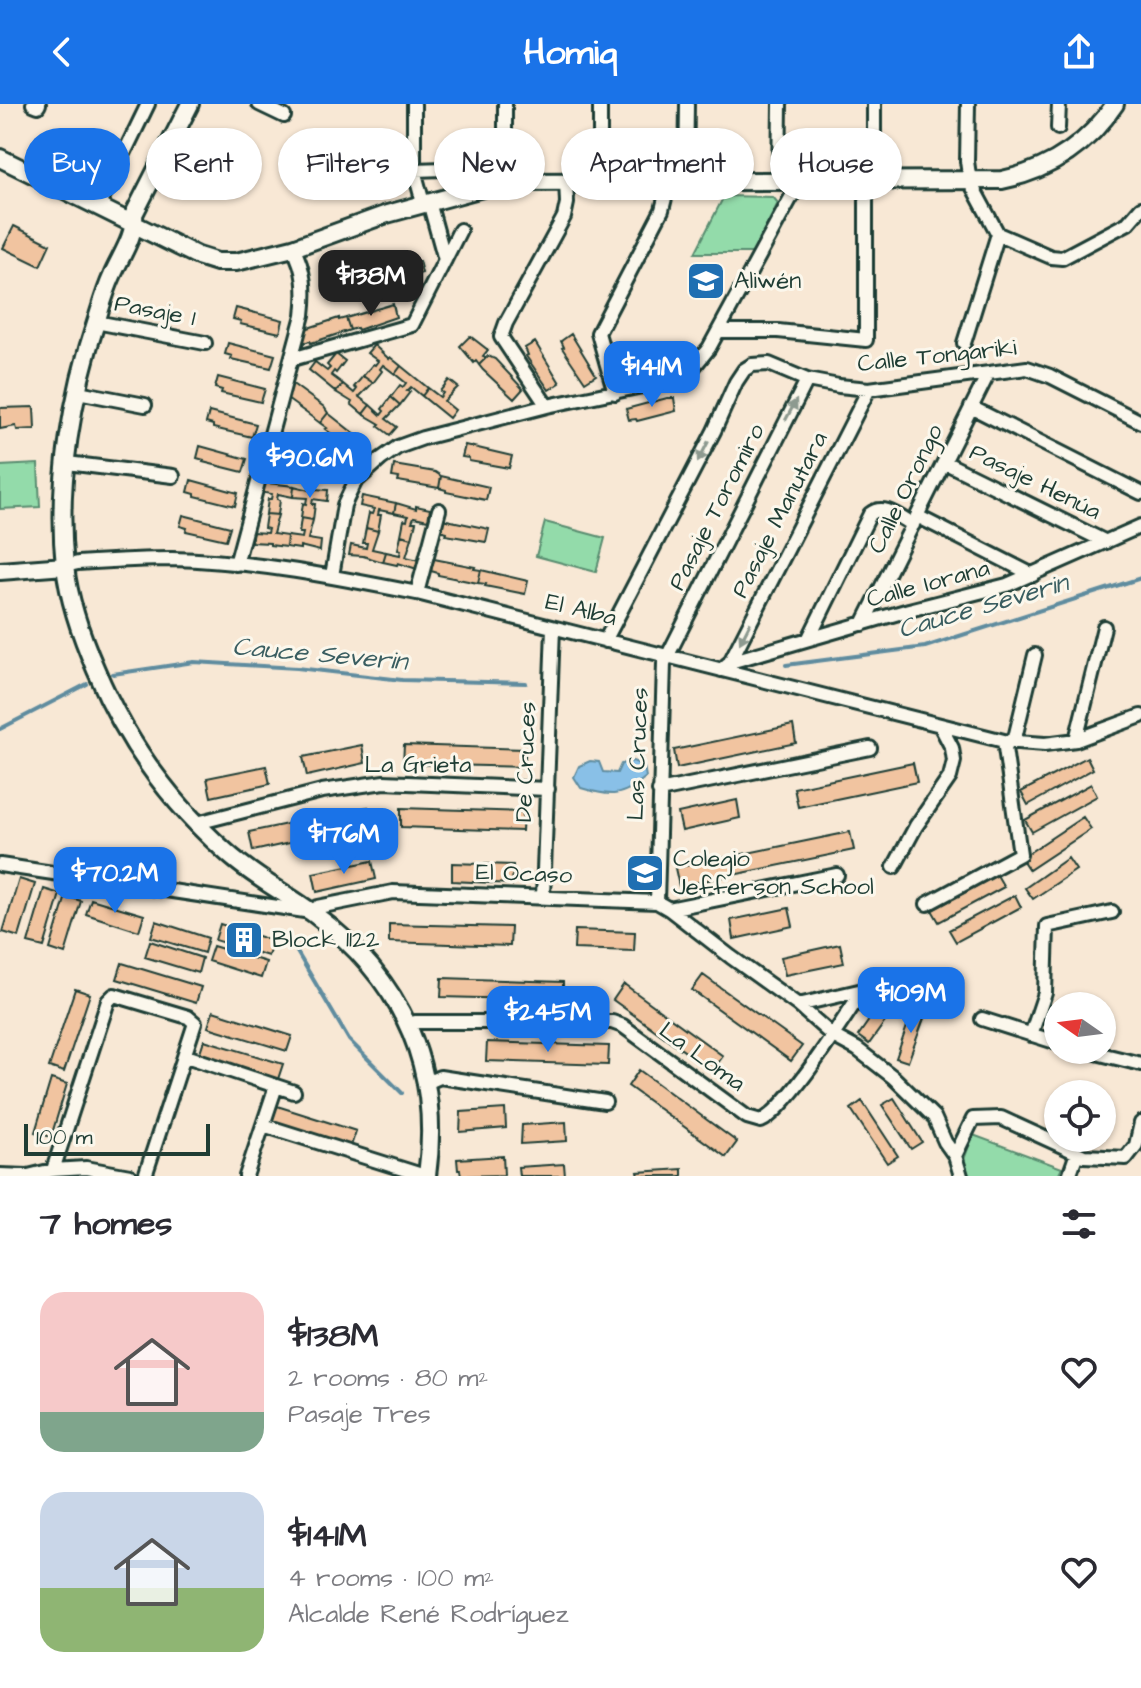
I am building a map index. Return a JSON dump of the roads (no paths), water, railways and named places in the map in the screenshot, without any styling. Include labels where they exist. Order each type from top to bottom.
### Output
[{"type":"street","points":[[98,207],[148,104]]},
{"type":"street","points":[[190,104],[134,214],[135,225],[110,279],[96,322],[78,392],[67,463],[65,566],[84,640],[108,697],[156,776],[197,823],[238,862],[345,939],[375,970],[408,1025],[426,1083],[431,1120],[426,1176],[263,1125]]},
{"type":"street","points":[[259,104],[284,116]]},
{"type":"street","points":[[414,104],[414,128]]},
{"type":"street","points":[[505,104],[505,128]]},
{"type":"street","points":[[600,104],[600,128]]},
{"type":"street","points":[[687,104],[687,128]]},
{"type":"street","points":[[780,104],[780,128]]},
{"type":"street","points":[[873,128],[874,104]]},
{"type":"street","points":[[968,104],[967,161],[970,182],[998,234],[1051,257],[1062,258],[1128,223],[1141,208]]},
{"type":"street","points":[[1058,128],[1059,104]]},
{"type":"street","points":[[902,181],[970,182],[1018,177],[1059,160],[1095,130],[1115,104]]},
{"type":"street","points":[[0,158],[198,256],[217,262],[236,262],[293,248],[434,200]]},
{"type":"street","points":[[418,181],[445,260]]},
{"type":"street","points":[[547,406],[501,337],[564,217],[567,200]]},
{"type":"street","points":[[615,393],[598,333],[664,200]]},
{"type":"street","points":[[332,576],[344,505],[355,482],[398,447],[547,406],[688,374],[719,331],[790,200]]},
{"type":"street","points":[[719,331],[778,331],[866,340],[870,200]]},
{"type":"street","points":[[292,359],[412,325],[460,230]]},
{"type":"street","points":[[964,343],[998,234]]},
{"type":"street","points":[[236,564],[292,359],[306,292],[302,264],[293,248]]},
{"type":"street","name":"Pasaje 1","points":[[96,322],[205,343]]},
{"type":"street","name":"Calle Tongariki","points":[[605,641],[744,370],[769,364],[807,380],[869,389],[1027,368],[1040,371],[1141,422]]},
{"type":"street","name":"Calle Orongo","points":[[863,624],[988,374]]},
{"type":"street","name":"Pasaje Toromiro","points":[[667,655],[807,380]]},
{"type":"street","name":"Pasaje Manutara","points":[[726,666],[869,389]]},
{"type":"street","points":[[78,392],[145,405]]},
{"type":"street","points":[[971,407],[1141,493]]},
{"type":"street","name":"Pasaje Henúa","points":[[944,462],[1106,542]]},
{"type":"street","points":[[67,463],[173,476]]},
{"type":"street","points":[[809,638],[870,514],[877,509],[915,520],[1033,575]]},
{"type":"street","points":[[417,593],[439,510]]},
{"type":"street","name":"Calle Iorana","points":[[726,666],[809,638],[1007,585],[1141,526]]},
{"type":"street","name":"El Alba","points":[[0,571],[78,563],[172,559],[332,576],[417,593],[605,641],[726,666],[941,727],[1009,742],[1045,744],[1076,740],[1141,716]]},
{"type":"street","points":[[1076,740],[1104,627]]},
{"type":"street","name":"De Cruces","points":[[543,897],[553,628]]},
{"type":"street","name":"Las Cruces","points":[[657,902],[662,675],[667,655]]},
{"type":"street","points":[[927,904],[1020,854],[1009,742],[1035,655]]},
{"type":"street","points":[[894,867],[916,826],[950,777],[954,761],[952,748],[941,727]]},
{"type":"street","points":[[659,791],[870,748]]},
{"type":"street","name":"La Grieta","points":[[197,823],[322,791],[384,782],[548,789]]},
{"type":"street","name":"El Ocaso","points":[[0,865],[311,912],[318,907],[393,892],[657,902],[798,1005],[833,1036],[857,1049],[893,1077],[934,1117],[955,1156],[961,1176]]},
{"type":"street","points":[[669,909],[837,875]]},
{"type":"street","points":[[1031,1035],[1045,993],[1047,926],[1112,912]]},
{"type":"street","points":[[798,1005],[863,990],[889,980]]},
{"type":"street","points":[[833,1036],[863,990]]},
{"type":"street","points":[[53,1170],[108,1001],[114,995],[188,1017],[195,1023],[145,1176]]},
{"type":"street","points":[[982,1019],[1044,1039]]},
{"type":"street","name":"La Loma","points":[[408,1025],[415,1022],[612,1022],[623,1026],[747,1117],[761,1121],[777,1111],[833,1036]]},
{"type":"street","points":[[186,1056],[294,1092]]},
{"type":"street","points":[[1116,1058],[1141,1064]]},
{"type":"street","points":[[426,1083],[440,1077],[605,1102]]},
{"type":"street","points":[[246,1176],[276,1086]]},
{"type":"street","points":[[955,1156],[973,1119],[1001,1118],[1084,1156],[1126,1158],[1136,1145],[1141,1123]]},
{"type":"street","points":[[1069,1176],[1077,1153]]},
{"type":"street","points":[[0,1175],[28,1176],[53,1170],[86,1168],[130,1176]]},
{"type":"water","points":[[590,761],[599,762],[603,772],[617,773],[621,764],[633,761],[644,766],[646,777],[630,789],[615,794],[581,788],[574,777],[579,766]]},
{"type":"waterway","name":"Cauce Severin","points":[[786,665],[925,647],[1141,578]]},
{"type":"waterway","name":"Cauce Severin","points":[[113,674],[194,662],[297,668],[402,680],[526,683]]},
{"type":"waterway","name":"Cauce Severin","points":[[0,729],[87,684]]},
{"type":"waterway","points":[[287,935],[349,1040],[402,1093]]},
{"type":"place","name":"Aliwén","points":[[706,281]]},
{"type":"place","name":"Colegio Jefferson School","points":[[645,873]]},
{"type":"place","name":"Block 1122","points":[[244,940]]}]
